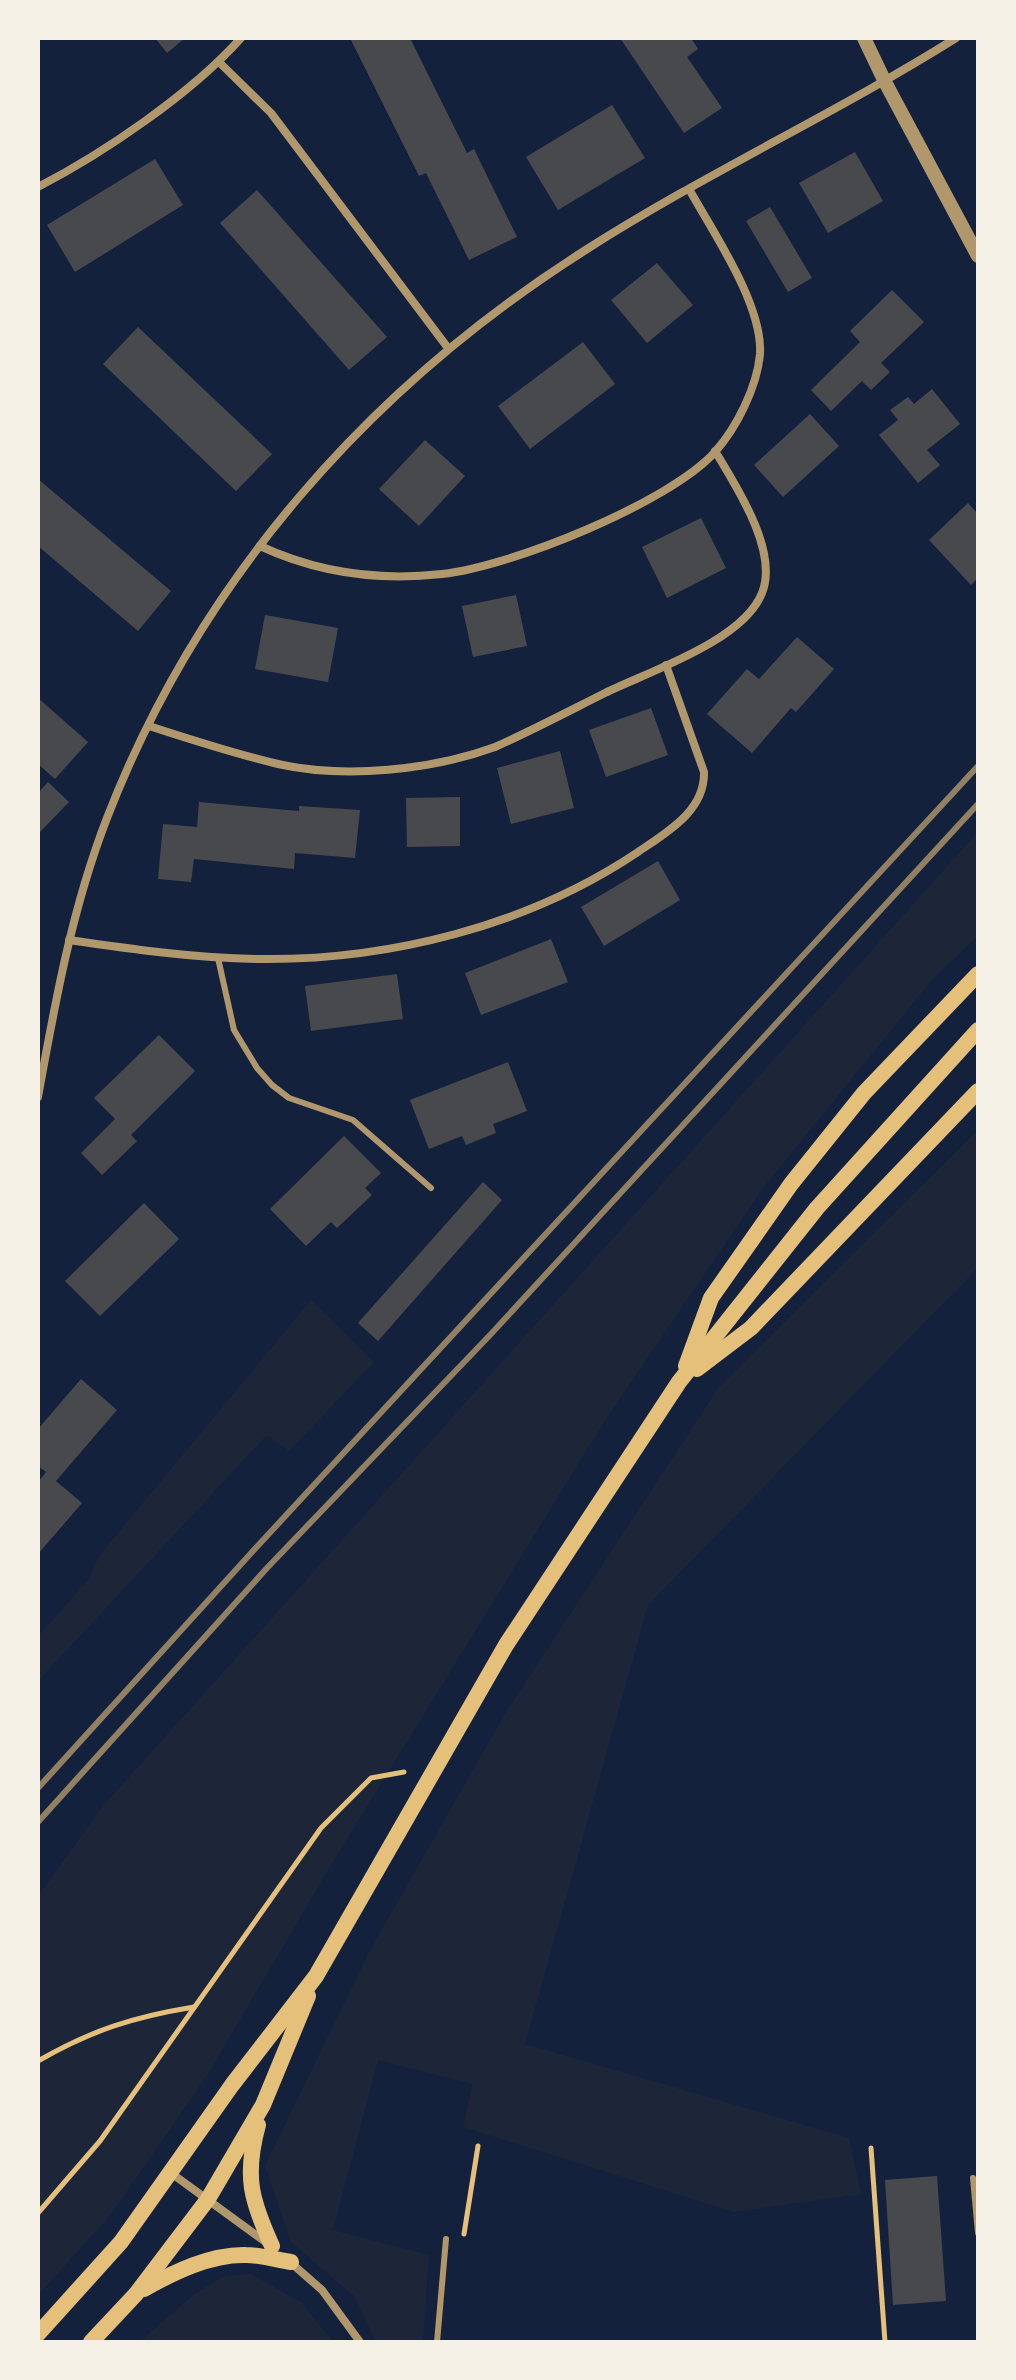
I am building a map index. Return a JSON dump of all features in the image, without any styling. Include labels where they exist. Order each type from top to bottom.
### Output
[{"type":"main road","points":[[679,1382],[711,1298],[791,1184],[864,1093],[978,974]]},
{"type":"main road","points":[[38,2334],[121,2242],[232,2085],[316,1976],[506,1645],[679,1382],[817,1208],[978,1030]]},
{"type":"main road","points":[[679,1382],[751,1328],[978,1091]]},
{"type":"main road","points":[[272,2246],[254,2207],[250,2180],[252,2147],[263,2105],[316,1976]]},
{"type":"main road","points":[[91,2342],[136,2294],[208,2199],[263,2105]]},
{"type":"main road","points":[[136,2294],[167,2276],[205,2262],[246,2255],[291,2262]]},
{"type":"street","points":[[38,187],[67,172],[160,109],[219,62],[241,38]]},
{"type":"street","points":[[864,38],[978,256]]},
{"type":"street","points":[[38,1097],[69,940],[108,817],[149,726],[206,625],[299,494],[345,445],[448,348],[550,273],[689,189],[885,82],[956,38]]},
{"type":"street","points":[[219,62],[271,113],[448,348]]},
{"type":"street","points":[[260,546],[312,567],[361,575],[402,577],[472,571],[529,554],[618,514],[668,487],[715,451],[753,386],[758,369],[759,336],[751,305],[689,189]]},
{"type":"street","points":[[149,726],[280,765],[346,770],[411,767],[495,747],[704,647],[751,611],[763,592],[766,573],[758,533],[715,451]]},
{"type":"street","points":[[69,940],[218,958],[304,957],[405,946],[492,923],[575,889],[664,834],[692,810],[705,786],[704,772],[666,665]]},
{"type":"street","points":[[171,2173],[291,2262],[322,2290],[360,2342]]},
{"type":"lane","points":[[218,958],[234,1030],[257,1068],[272,1085],[289,1098],[353,1120],[431,1188]]},
{"type":"lane","points":[[973,2178],[978,2233]]},
{"type":"lane","points":[[437,2342],[446,2239]]},
{"type":"path","points":[[38,2213],[100,2141],[321,1828],[371,1778],[438,1767]]},
{"type":"path","points":[[38,2061],[72,2041],[140,2016],[195,2007]]},
{"type":"path","points":[[871,2148],[885,2342]]},
{"type":"shaded area","points":[[978,832],[978,936],[932,980],[763,1188],[606,1419],[334,1860],[208,2074],[110,2216],[38,2295],[38,1896],[103,1806]]},
{"type":"shaded area","points":[[978,1130],[978,1268],[648,1605],[525,2044],[849,2138],[861,2194],[734,2212],[463,2127],[473,2084],[378,2060],[333,2230],[429,2255],[423,2342],[376,2342],[354,2296],[291,2242],[265,2166],[369,1952],[506,1712],[719,1387]]},
{"type":"shaded area","points":[[311,1300],[374,1362],[289,1451],[267,1435],[38,1681],[38,1636],[89,1579],[99,1556]]},
{"type":"shaded area","points":[[251,2274],[301,2302],[333,2342],[139,2342],[195,2294],[224,2276]]},
{"type":"building","points":[[155,38],[185,38],[167,53]]},
{"type":"building","points":[[350,38],[410,38],[467,153],[474,149],[517,237],[469,260],[426,173],[419,176]]},
{"type":"building","points":[[620,38],[691,38],[698,49],[687,57],[722,108],[684,133]]},
{"type":"building","points":[[612,105],[645,158],[558,210],[526,157]]},
{"type":"building","points":[[855,152],[883,201],[828,233],[799,183]]},
{"type":"building","points":[[155,159],[183,205],[75,272],[47,225]]},
{"type":"building","points":[[257,190],[387,337],[349,370],[220,223]]},
{"type":"building","points":[[770,207],[812,278],[788,292],[746,221]]},
{"type":"building","points":[[657,263],[693,305],[647,343],[611,300]]},
{"type":"building","points":[[892,290],[924,322],[881,363],[890,372],[871,390],[862,381],[831,411],[811,390],[860,342],[850,331]]},
{"type":"building","points":[[138,327],[272,454],[236,491],[103,364]]},
{"type":"building","points":[[583,342],[615,384],[530,449],[498,406]]},
{"type":"building","points":[[932,389],[960,424],[927,450],[940,465],[918,483],[879,435],[898,420],[890,410],[908,397],[914,404]]},
{"type":"building","points":[[810,414],[839,446],[783,497],[754,465]]},
{"type":"building","points":[[425,440],[465,476],[419,526],[379,489]]},
{"type":"building","points":[[38,479],[171,591],[138,631],[38,546]]},
{"type":"building","points":[[968,503],[978,514],[978,578],[971,585],[929,540]]},
{"type":"building","points":[[701,518],[726,568],[667,598],[642,547]]},
{"type":"building","points":[[516,595],[527,646],[473,657],[462,606]]},
{"type":"building","points":[[265,615],[338,628],[328,682],[255,669]]},
{"type":"building","points":[[797,637],[834,669],[796,712],[791,708],[752,753],[707,714],[747,669],[759,679]]},
{"type":"building","points":[[38,698],[88,742],[55,779],[38,764]]},
{"type":"building","points":[[651,708],[668,755],[606,777],[589,730]]},
{"type":"building","points":[[560,751],[574,808],[511,824],[497,768]]},
{"type":"building","points":[[48,782],[69,802],[38,834],[38,793]]},
{"type":"building","points":[[460,797],[460,846],[407,847],[406,798]]},
{"type":"building","points":[[199,802],[299,811],[299,806],[360,810],[355,858],[295,853],[294,869],[194,859],[191,882],[158,879],[163,824],[197,827]]},
{"type":"building","points":[[658,861],[680,900],[604,946],[581,907]]},
{"type":"building","points":[[551,939],[568,982],[481,1015],[465,973]]},
{"type":"building","points":[[397,974],[403,1019],[311,1031],[305,986]]},
{"type":"building","points":[[159,1035],[195,1071],[131,1135],[137,1141],[102,1175],[81,1153],[115,1119],[94,1098]]},
{"type":"building","points":[[508,1062],[527,1111],[493,1124],[496,1133],[466,1145],[462,1136],[429,1149],[410,1100]]},
{"type":"building","points":[[344,1136],[381,1173],[365,1188],[372,1195],[337,1228],[331,1222],[306,1246],[270,1209]]},
{"type":"building","points":[[483,1182],[502,1200],[378,1341],[358,1323]]},
{"type":"building","points":[[144,1203],[179,1239],[100,1316],[65,1281]]},
{"type":"building","points":[[81,1379],[117,1410],[56,1481],[82,1503],[38,1554],[38,1482],[46,1472],[38,1466],[38,1429]]},
{"type":"building","points":[[937,2176],[946,2301],[893,2305],[885,2180]]},
{"type":"railway","points":[[38,1788],[978,766]]},
{"type":"railway","points":[[38,1822],[267,1568],[491,1334],[978,804]]}]
